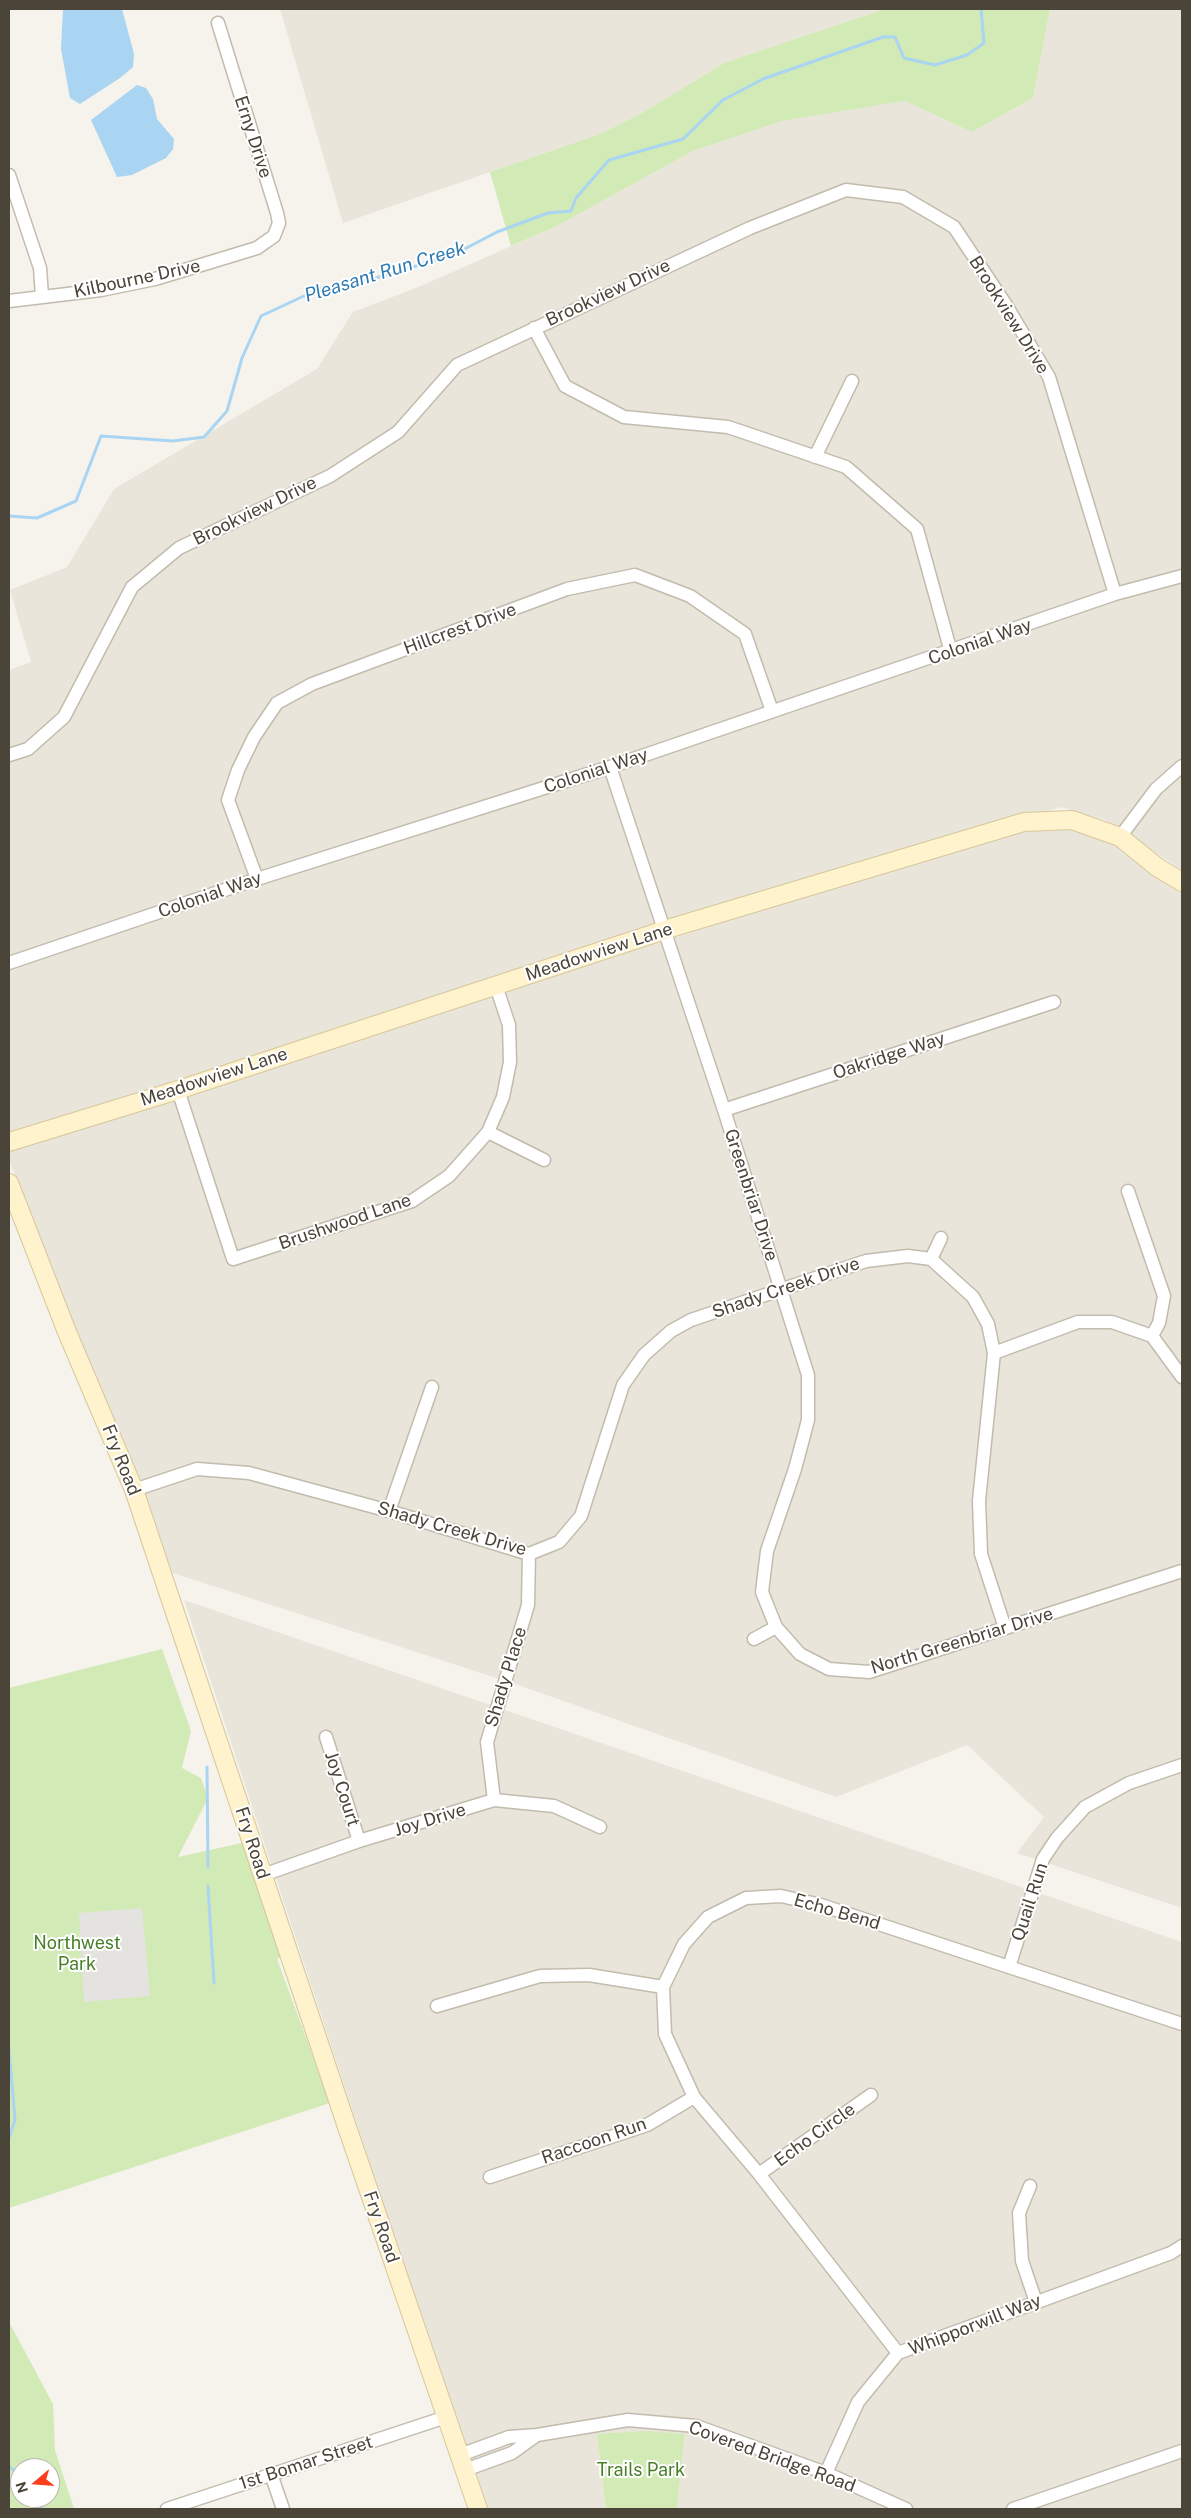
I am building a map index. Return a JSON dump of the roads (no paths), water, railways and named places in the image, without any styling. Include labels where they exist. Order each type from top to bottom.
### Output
[{"type":"street","name":"Erny Drive","points":[[218,23],[277,213],[278,229],[269,242],[263,245]]},
{"type":"street","points":[[9,175],[40,268],[42,296]]},
{"type":"street","name":"Brookview Drive","points":[[9,755],[28,749],[64,717],[132,586],[179,548],[330,476],[398,432],[457,364],[750,228],[846,190],[903,197],[954,228],[1006,305],[1049,377],[1115,594]]},
{"type":"street","name":"Kilbourne Drive","points":[[9,301],[101,290],[148,280],[263,245]]},
{"type":"street","points":[[534,328],[565,386],[624,416],[728,427],[846,467],[917,529],[951,652]]},
{"type":"street","points":[[815,457],[852,381]]},
{"type":"street","name":"Hillcrest Drive","points":[[257,879],[228,800],[238,770],[254,737],[277,703],[312,684],[567,589],[634,575],[690,596],[746,634],[772,711]]},
{"type":"street","name":"Colonial Way","points":[[9,963],[257,879],[610,767],[951,652],[1115,594],[1182,576]]},
{"type":"street","points":[[1120,836],[1156,789],[1182,766]]},
{"type":"street","name":"Greenbriar Drive","points":[[610,767],[782,1288],[808,1375],[808,1420],[796,1468],[767,1551],[762,1592],[776,1627]]},
{"type":"street","name":"Meadowview Lane","points":[[9,1142],[178,1090],[664,930],[1024,822],[1072,820],[1120,836],[1157,867],[1182,882]]},
{"type":"street","name":"Brushwood Lane","points":[[178,1090],[233,1259],[412,1201],[449,1176],[488,1132],[503,1097],[510,1062],[509,1025],[496,986]]},
{"type":"street","name":"Oakridge Way","points":[[724,1110],[1054,1002]]},
{"type":"street","points":[[488,1132],[544,1160]]},
{"type":"street","name":"Fry Road","points":[[9,1183],[67,1332],[134,1490],[478,2509]]},
{"type":"street","points":[[1128,1192],[1164,1296],[1159,1323],[1152,1336]]},
{"type":"street","points":[[941,1238],[931,1259],[973,1297],[988,1324],[994,1354],[979,1500],[980,1545],[981,1554],[1005,1628]]},
{"type":"street","name":"Shady Creek Drive","points":[[134,1490],[197,1469],[249,1473],[389,1511],[528,1554],[559,1542],[581,1516],[623,1385],[644,1355],[671,1331],[691,1320],[866,1261],[908,1256],[931,1259]]},
{"type":"street","points":[[994,1354],[1078,1322],[1112,1322],[1152,1336],[1182,1377]]},
{"type":"street","points":[[389,1511],[432,1388]]},
{"type":"street","name":"Shady Place","points":[[494,1800],[487,1742],[528,1605],[528,1554]]},
{"type":"street","name":"North Greenbriar Drive","points":[[776,1627],[800,1654],[829,1670],[869,1672],[1182,1571]]},
{"type":"street","points":[[754,1639],[776,1627]]},
{"type":"street","name":"Joy Court","points":[[326,1737],[359,1841]]},
{"type":"street","name":"Quail Run","points":[[1009,1967],[1043,1859],[1057,1838],[1085,1807],[1129,1783],[1182,1765]]},
{"type":"street","name":"Joy Drive","points":[[263,1875],[359,1841],[494,1800],[554,1806],[600,1827]]},
{"type":"street","name":"Echo Bend","points":[[662,1987],[684,1944],[708,1918],[746,1898],[781,1896],[821,1905],[1182,2024]]},
{"type":"street","points":[[437,2006],[540,1976],[589,1975],[662,1987],[665,2034],[694,2097],[759,2174],[898,2353]]},
{"type":"street","name":"Echo Circle","points":[[759,2174],[871,2095]]},
{"type":"street","name":"Raccoon Run","points":[[490,2176],[648,2125],[694,2097]]},
{"type":"street","points":[[1030,2186],[1019,2213],[1022,2261],[1036,2302]]},
{"type":"street","name":"Whipporwill Way","points":[[826,2473],[858,2402],[898,2353],[1171,2253],[1182,2246]]},
{"type":"street","name":"1st Bomar Street","points":[[167,2509],[446,2417]]},
{"type":"street","name":"Covered Bridge Road","points":[[462,2463],[512,2453],[536,2436],[628,2420],[696,2426],[826,2473],[906,2509]]},
{"type":"street","points":[[1013,2509],[1182,2451]]},
{"type":"street","points":[[271,2474],[283,2509]]},
{"type":"water","points":[[63,9],[122,9],[134,54],[133,67],[120,78],[80,104],[70,98],[61,49]]},
{"type":"water","points":[[137,85],[146,88],[153,99],[157,119],[174,139],[173,149],[166,158],[132,175],[117,177],[91,120]]},
{"type":"waterway","name":"Pleasant Run Creek","points":[[9,516],[37,518],[76,501],[101,436],[173,441],[204,437],[227,411],[242,358],[261,316],[321,288],[369,280],[453,255],[497,232],[548,213],[571,211],[576,198],[609,160],[683,139],[723,100],[763,79],[883,37],[895,37],[904,58],[935,65],[967,55],[984,43],[981,9]]},
{"type":"waterway","points":[[207,1767],[208,1867]]},
{"type":"waterway","points":[[208,1886],[214,1983]]},
{"type":"waterway","name":"Pleasant Run Creek","points":[[9,2049],[15,2120],[9,2138]]},
{"type":"park label","name":"Northwest Park","points":[[77,1954]]},
{"type":"park label","name":"Trails Park","points":[[641,2470]]}]
